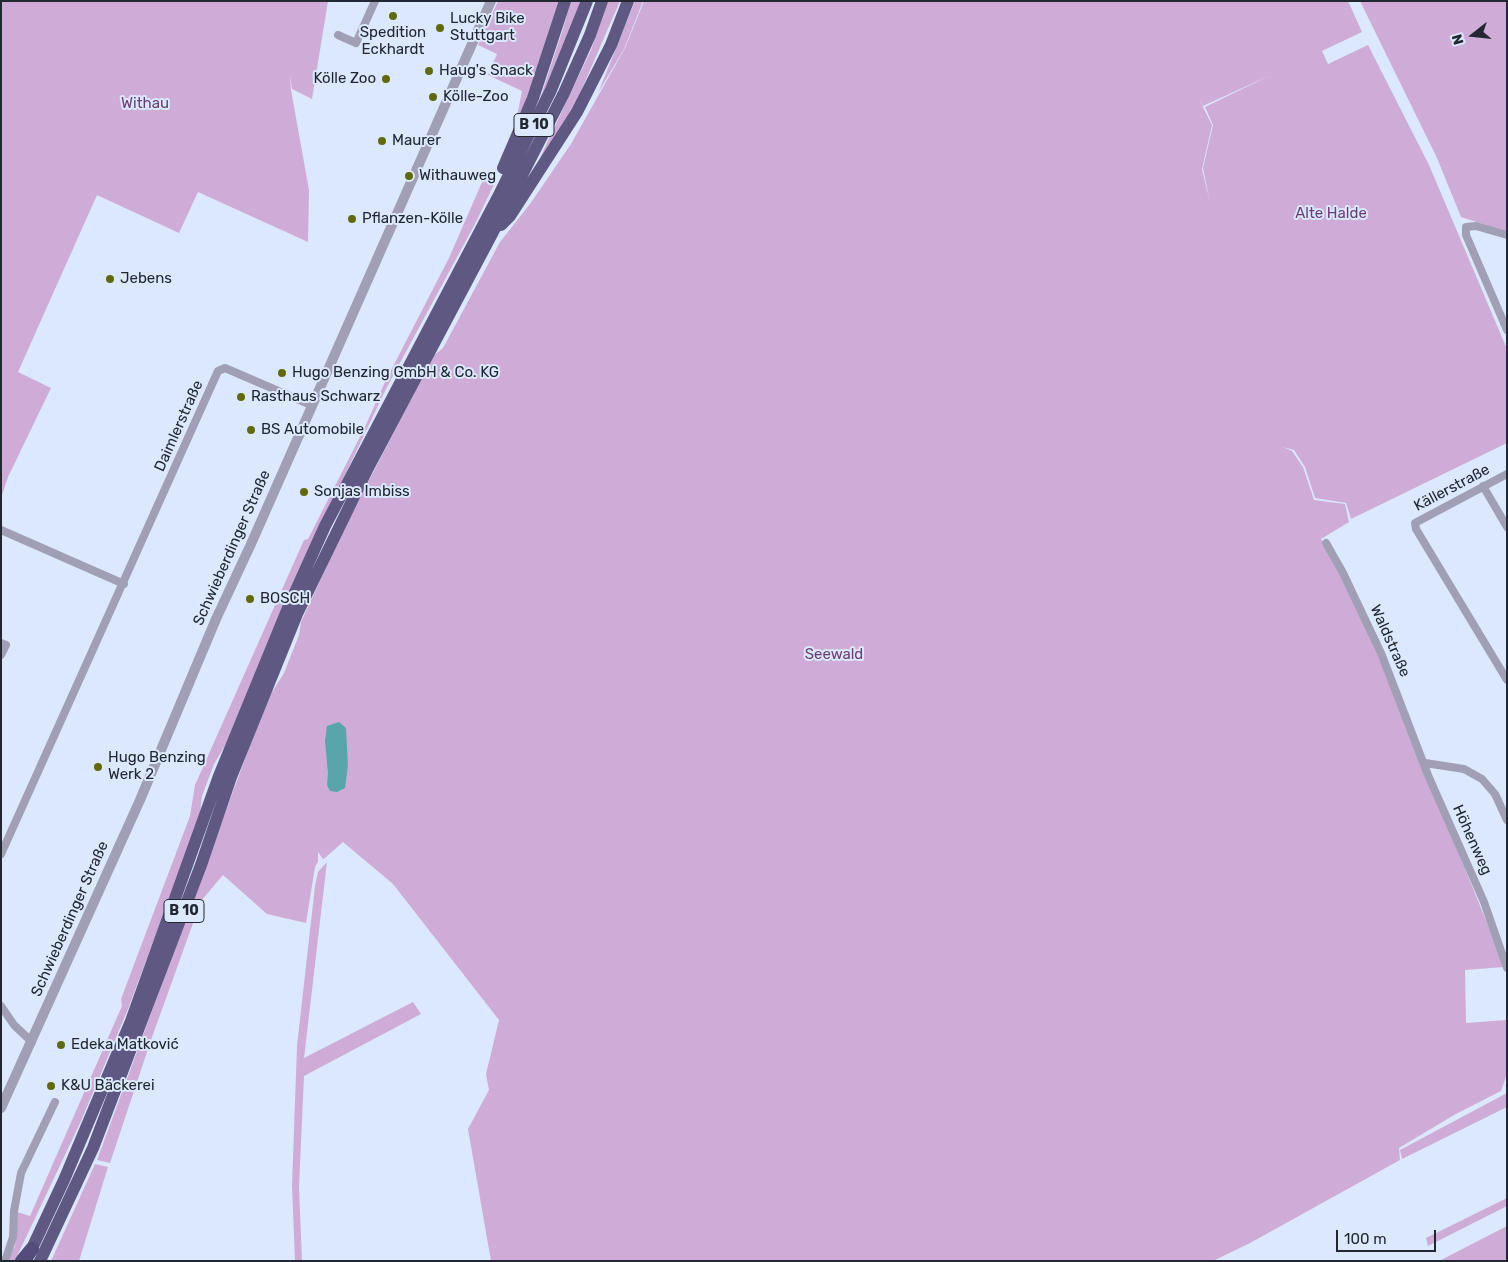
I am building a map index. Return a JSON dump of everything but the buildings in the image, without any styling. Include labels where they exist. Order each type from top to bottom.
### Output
[{"type":"highway","name":"B 10","points":[[473,245],[478,224],[533,98],[565,1]]},
{"type":"highway","name":"B 10","points":[[29,1255],[128,1030],[222,767],[288,608],[330,517],[473,245],[551,90],[587,1]]},
{"type":"highway","name":"B 10","points":[[40,1261],[93,1148],[201,865],[231,777],[298,614],[368,468],[564,93],[590,35],[602,1]]},
{"type":"highway","name":"B 10","points":[[493,232],[510,216],[577,112],[607,53],[628,1]]},
{"type":"highway","points":[[22,1261],[29,1255]]},
{"type":"street","points":[[338,35],[356,43],[375,1]]},
{"type":"street","name":"Schwieberdinger Straße","points":[[1,1108],[32,1042],[311,405],[491,1]]},
{"type":"street","points":[[1507,235],[1472,225],[1466,227],[1466,235],[1504,318],[1507,330]]},
{"type":"street","name":"Daimlerstraße","points":[[1,854],[124,584],[218,371],[225,368],[311,405]]},
{"type":"street","name":"Källerstraße","points":[[1507,474],[1415,523],[1416,529],[1507,680]]},
{"type":"street","points":[[1483,486],[1507,527]]},
{"type":"street","points":[[1,530],[124,584]]},
{"type":"street","name":"Waldstraße","points":[[1326,543],[1369,627],[1420,753]]},
{"type":"street","points":[[1,643],[6,645],[1,655]]},
{"type":"street","name":"Höhenweg","points":[[1420,753],[1484,902],[1507,968]]},
{"type":"street","points":[[1424,763],[1464,770],[1482,779],[1495,794],[1507,820]]},
{"type":"street","points":[[1,1006],[14,1025],[32,1042]]},
{"type":"street","points":[[4,1261],[13,1237],[14,1211],[21,1173],[55,1102]]},
{"type":"green space","name":"Withau","points":[[1,1],[328,1],[312,99],[292,89],[290,75],[291,90],[309,190],[308,242],[198,192],[179,233],[97,195],[18,372],[51,388],[8,477],[1,498]]},
{"type":"green space","points":[[498,1],[560,1],[530,97],[517,117],[522,91],[488,75],[497,54],[478,45]]},
{"type":"green space","points":[[571,1],[584,1],[531,126],[563,29]]},
{"type":"green space","points":[[608,1],[620,1],[571,114],[530,179],[591,50]]},
{"type":"green space","points":[[635,1],[643,1],[624,49],[598,93]]},
{"type":"green space","name":"Seewald","points":[[644,1],[1348,1],[1362,32],[1322,51],[1328,64],[1368,45],[1429,165],[1507,349],[1507,443],[1351,519],[1346,503],[1315,498],[1305,467],[1294,450],[1283,447],[1292,451],[1303,467],[1314,500],[1345,504],[1349,522],[1321,539],[1363,619],[1503,962],[1504,967],[1465,970],[1466,1023],[1507,1020],[1507,1074],[1501,1091],[1454,1115],[1399,1148],[1400,1160],[1250,1243],[1213,1261],[491,1261],[468,1129],[489,1090],[486,1074],[499,1020],[393,884],[343,842],[323,859],[318,852],[318,862],[315,867],[306,923],[267,914],[223,875],[201,901],[151,1040],[110,1163],[97,1160],[266,702],[284,673],[299,635],[301,622],[343,531],[433,356],[443,348],[500,242],[530,204],[571,144],[625,48]],"holes":[[[1271,75],[1205,107],[1213,125],[1203,168],[1210,202],[1202,169],[1212,125],[1199,99],[1203,106]]]},
{"type":"green space","points":[[1360,1],[1507,1],[1507,232],[1461,217],[1437,158]]},
{"type":"green space","points":[[497,172],[496,180],[476,222],[387,387],[311,546],[229,739],[214,764],[202,796],[200,813],[128,1009],[81,1121],[21,1248],[14,1261],[7,1261],[15,1246],[17,1212],[30,1216],[122,1006],[121,999],[190,816],[195,785],[304,540],[308,539],[365,427],[385,382],[449,258],[486,173]]},
{"type":"green space","points":[[327,862],[304,1058],[413,1002],[421,1014],[304,1076],[299,1187],[302,1261],[295,1261],[292,1186],[297,1046],[315,886],[318,872]]},
{"type":"green space","points":[[1507,1093],[1507,1107],[1402,1159],[1400,1150]]},
{"type":"green space","points":[[95,1164],[108,1167],[79,1261],[51,1261]]},
{"type":"green space","points":[[1507,1198],[1507,1206],[1428,1246],[1426,1238]]},
{"type":"green space","points":[[1507,1226],[1507,1261],[1439,1261]]},
{"type":"shaded area","points":[[339,722],[346,728],[348,766],[345,788],[337,792],[330,791],[327,785],[328,773],[325,741],[327,726]]},
{"type":"place","name":"Spedition Eckhardt","points":[[393,16]]},
{"type":"place","name":"Lucky Bike Stuttgart","points":[[440,28]]},
{"type":"place","name":"Haug's Snack","points":[[429,71]]},
{"type":"place","name":"Kölle Zoo","points":[[386,79]]},
{"type":"place","name":"Kölle-Zoo","points":[[433,97]]},
{"type":"place","name":"Maurer","points":[[382,141]]},
{"type":"place","name":"Withauweg","points":[[409,176]]},
{"type":"place","name":"Pflanzen-Kölle","points":[[352,219]]},
{"type":"place","name":"Jebens","points":[[110,279]]},
{"type":"place","name":"Hugo Benzing GmbH & Co. KG","points":[[282,373]]},
{"type":"place","name":"Rasthaus Schwarz","points":[[241,397]]},
{"type":"place","name":"BS Automobile","points":[[251,430]]},
{"type":"place","name":"Sonjas Imbiss","points":[[304,492]]},
{"type":"place","name":"BOSCH","points":[[250,599]]},
{"type":"place","name":"Hugo Benzing Werk 2","points":[[98,767]]},
{"type":"place","name":"Edeka Matković","points":[[61,1045]]},
{"type":"place","name":"K&U Bäckerei","points":[[51,1086]]},
{"type":"park label","name":"Alte Halde","points":[[1331,214]]}]
